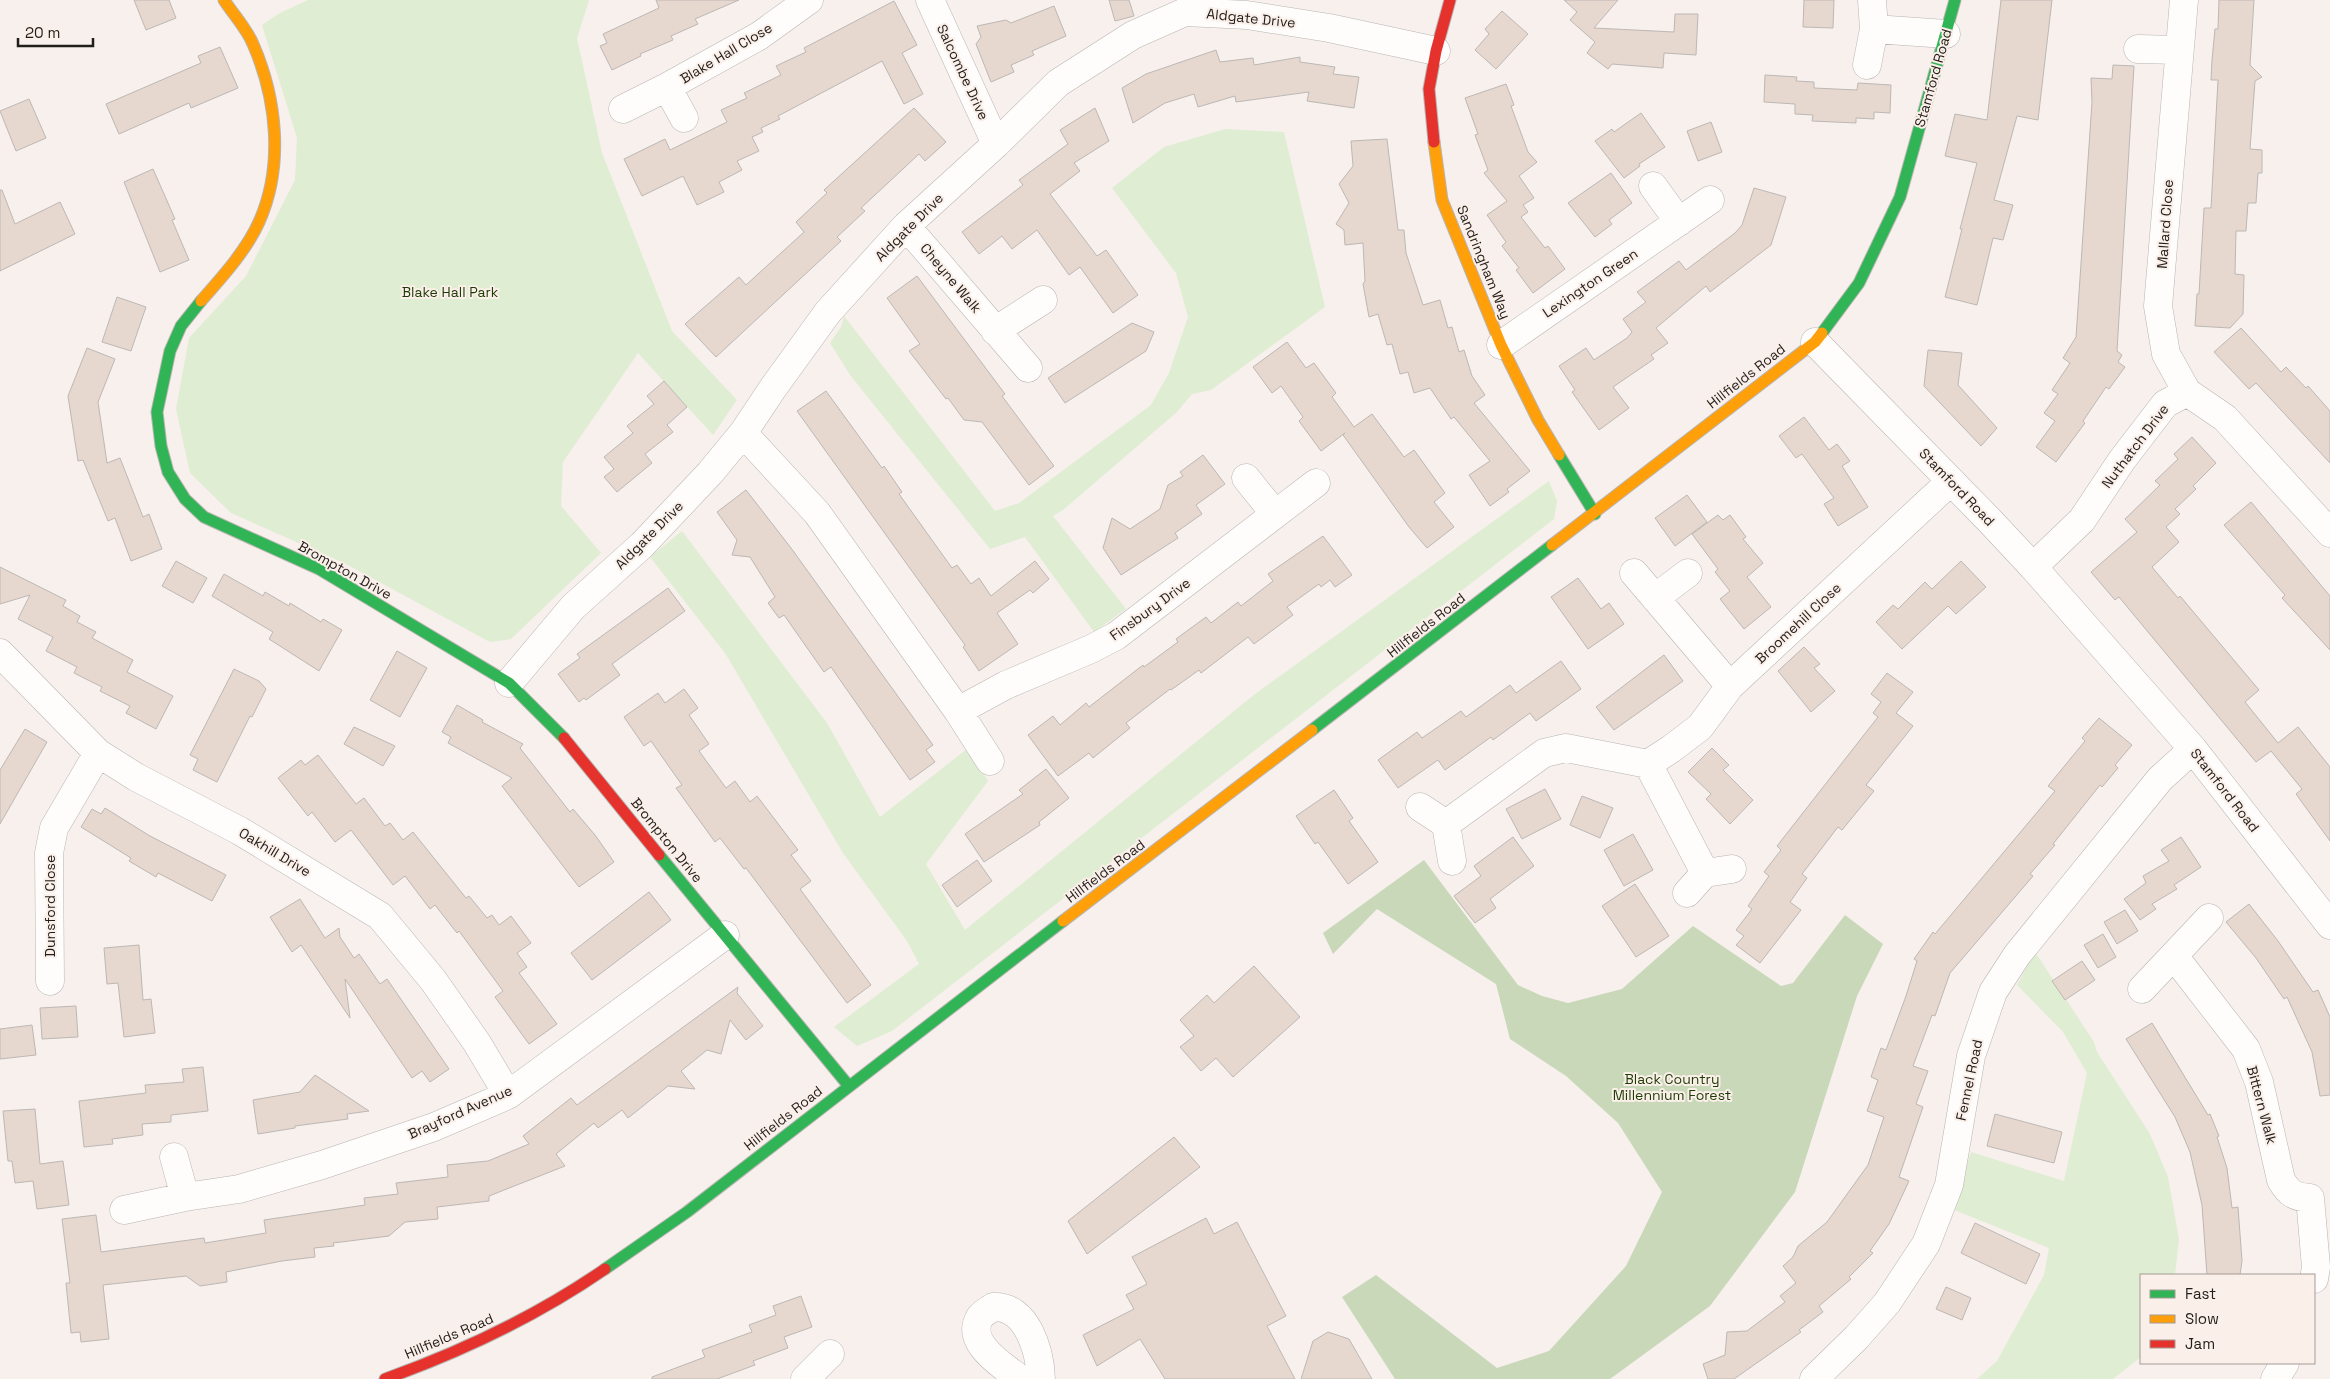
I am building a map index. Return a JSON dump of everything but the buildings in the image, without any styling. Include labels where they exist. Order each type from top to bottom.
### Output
[{"type":"street","name":"Brompton Drive","points":[[224,0],[253,43],[267,87],[275,128],[272,182],[259,222],[218,282],[181,326],[170,351],[158,412],[161,446],[168,472],[185,499],[204,517],[319,569],[509,683],[557,730],[848,1085]]},
{"type":"street","name":"Blake Hall Close","points":[[623,109],[668,87],[759,36],[808,0]]},
{"type":"street","name":"Salcombe Drive","points":[[930,0],[996,144]]},
{"type":"street","name":"Sandringham Way","points":[[1450,0],[1436,51],[1429,89],[1436,169],[1442,200],[1501,344],[1538,420],[1595,514]]},
{"type":"street","points":[[1867,65],[1874,29],[1872,0]]},
{"type":"street","name":"Stamford Road","points":[[1955,0],[1900,197],[1859,283],[1815,342],[2033,567],[2193,750],[2330,925]]},
{"type":"street","name":"Mallard Close","points":[[2184,0],[2178,50],[2158,306],[2166,354],[2186,392]]},
{"type":"street","name":"Aldgate Drive","points":[[509,683],[573,607],[642,545],[743,433],[828,312],[906,226],[996,144],[1058,83],[1133,35],[1185,6],[1329,28],[1436,51]]},
{"type":"street","points":[[1874,29],[1946,34]]},
{"type":"street","points":[[2138,49],[2178,50]]},
{"type":"street","name":"Blake Hall Close","points":[[668,87],[684,118]]},
{"type":"street","points":[[1653,186],[1679,222]]},
{"type":"street","name":"Lexington Green","points":[[1501,344],[1710,200]]},
{"type":"street","name":"Cheyne Walk","points":[[906,226],[1028,368]]},
{"type":"street","points":[[996,331],[1043,300]]},
{"type":"street","name":"Hillfields Road","points":[[385,1379],[477,1343],[567,1296],[681,1218],[848,1085],[1595,514],[1815,342]]},
{"type":"street","points":[[2186,392],[2225,418],[2330,533]]},
{"type":"street","name":"Nuthatch Drive","points":[[2033,567],[2082,520],[2122,460],[2165,404],[2186,392]]},
{"type":"street","points":[[743,433],[817,513],[958,711],[990,761]]},
{"type":"street","points":[[1246,478],[1276,514]]},
{"type":"street","name":"Broomehill Close","points":[[1648,764],[1672,749],[1700,727],[1730,686],[1951,481]]},
{"type":"street","name":"Finsbury Drive","points":[[958,711],[1006,685],[1091,649],[1116,636],[1316,484]]},
{"type":"street","points":[[1634,573],[1730,686]]},
{"type":"street","points":[[1655,598],[1688,573]]},
{"type":"street","name":"Oakhill Drive","points":[[0,653],[98,753],[136,777],[240,832],[380,916],[433,980],[477,1043],[508,1095]]},
{"type":"street","points":[[1446,824],[1544,753],[1566,748],[1648,764],[1705,873]]},
{"type":"street","name":"Fennel Road","points":[[1814,1379],[1856,1338],[1887,1303],[1926,1244],[1949,1185],[1971,1056],[1993,992],[2017,956],[2160,780],[2193,750]]},
{"type":"street","name":"Dunsford Close","points":[[50,982],[49,852],[54,828],[98,753]]},
{"type":"street","points":[[1420,807],[1446,824],[1452,861]]},
{"type":"street","points":[[1686,893],[1705,873],[1732,869]]},
{"type":"street","points":[[2142,989],[2209,918]]},
{"type":"street","name":"Brayford Avenue","points":[[124,1210],[185,1196],[239,1189],[322,1165],[434,1127],[508,1095],[725,935]]},
{"type":"street","name":"Bittern Walk","points":[[2174,956],[2246,1049],[2259,1082],[2281,1180],[2286,1190],[2295,1197],[2320,1197],[2315,1274]]},
{"type":"street","points":[[174,1157],[185,1196]]},
{"type":"street","points":[[1020,1379],[987,1354],[980,1341],[976,1330],[980,1317],[992,1307],[1009,1308],[1017,1313],[1027,1327],[1040,1366],[1041,1379]]},
{"type":"street","points":[[806,1379],[830,1354]]},
{"type":"street","points":[[2275,1379],[2284,1364]]},
{"type":"green space","name":"Blake Hall Park","points":[[308,0],[589,0],[577,38],[602,153],[672,331],[737,400],[713,435],[638,353],[563,462],[561,506],[601,553],[511,639],[490,642],[344,563],[231,513],[190,473],[176,409],[189,338],[246,276],[295,180],[297,138],[262,25],[280,13]]},
{"type":"green space","points":[[1225,129],[1284,132],[1325,307],[1211,390],[1192,394],[1177,412],[1063,510],[1053,516],[1126,609],[1094,632],[1025,537],[990,549],[850,375],[830,343],[841,327],[844,316],[995,511],[1019,503],[1151,405],[1169,373],[1188,317],[1176,273],[1112,188],[1164,147]]},
{"type":"green space","points":[[1549,481],[1557,501],[1554,519],[892,1031],[857,1046],[834,1027],[919,964],[907,941],[843,853],[725,653],[650,557],[682,531],[827,723],[880,817],[967,749],[988,781],[926,864],[965,930],[1255,694]]},
{"type":"green space","name":"Black Country Millennium Forest","points":[[1424,860],[1518,985],[1542,996],[1568,1003],[1622,989],[1693,926],[1781,986],[1793,983],[1845,915],[1883,944],[1857,996],[1795,1192],[1710,1306],[1610,1379],[1395,1379],[1342,1297],[1376,1275],[1497,1368],[1549,1351],[1626,1266],[1662,1192],[1618,1123],[1566,1076],[1510,1039],[1496,984],[1377,909],[1333,954],[1323,933]]},
{"type":"green space","points":[[2035,952],[2094,1042],[2097,1052],[2150,1134],[2168,1177],[2179,1239],[2175,1274],[2140,1274],[2140,1358],[2113,1379],[1977,1379],[1997,1361],[2044,1275],[2049,1248],[1952,1209],[1971,1152],[2064,1181],[2087,1073],[2063,1032],[2017,985]]},
{"type":"traffic: fast","points":[[1822,333],[1859,283],[1900,197],[1955,0]]},
{"type":"traffic: fast","points":[[201,301],[181,326],[170,351],[157,412],[161,446],[168,472],[185,499],[204,517],[319,569],[509,683],[564,738]]},
{"type":"traffic: fast","points":[[1559,455],[1595,514]]},
{"type":"traffic: fast","points":[[1312,730],[1552,545]]},
{"type":"traffic: fast","points":[[659,855],[848,1085]]},
{"type":"traffic: fast","points":[[605,1269],[687,1212],[1063,921]]},
{"type":"traffic: slow","points":[[201,301],[233,263],[254,233],[267,201],[274,156],[272,110],[268,87],[261,65],[247,33],[224,0]]},
{"type":"traffic: slow","points":[[1434,142],[1442,200],[1501,345],[1538,420],[1559,455]]},
{"type":"traffic: slow","points":[[1552,545],[1815,342],[1822,333]]},
{"type":"traffic: slow","points":[[1063,921],[1312,730]]},
{"type":"traffic: jam","points":[[1434,142],[1429,89],[1436,51],[1450,0]]},
{"type":"traffic: jam","points":[[564,738],[659,855]]},
{"type":"traffic: jam","points":[[385,1379],[443,1357],[499,1331],[553,1302],[605,1269]]}]
